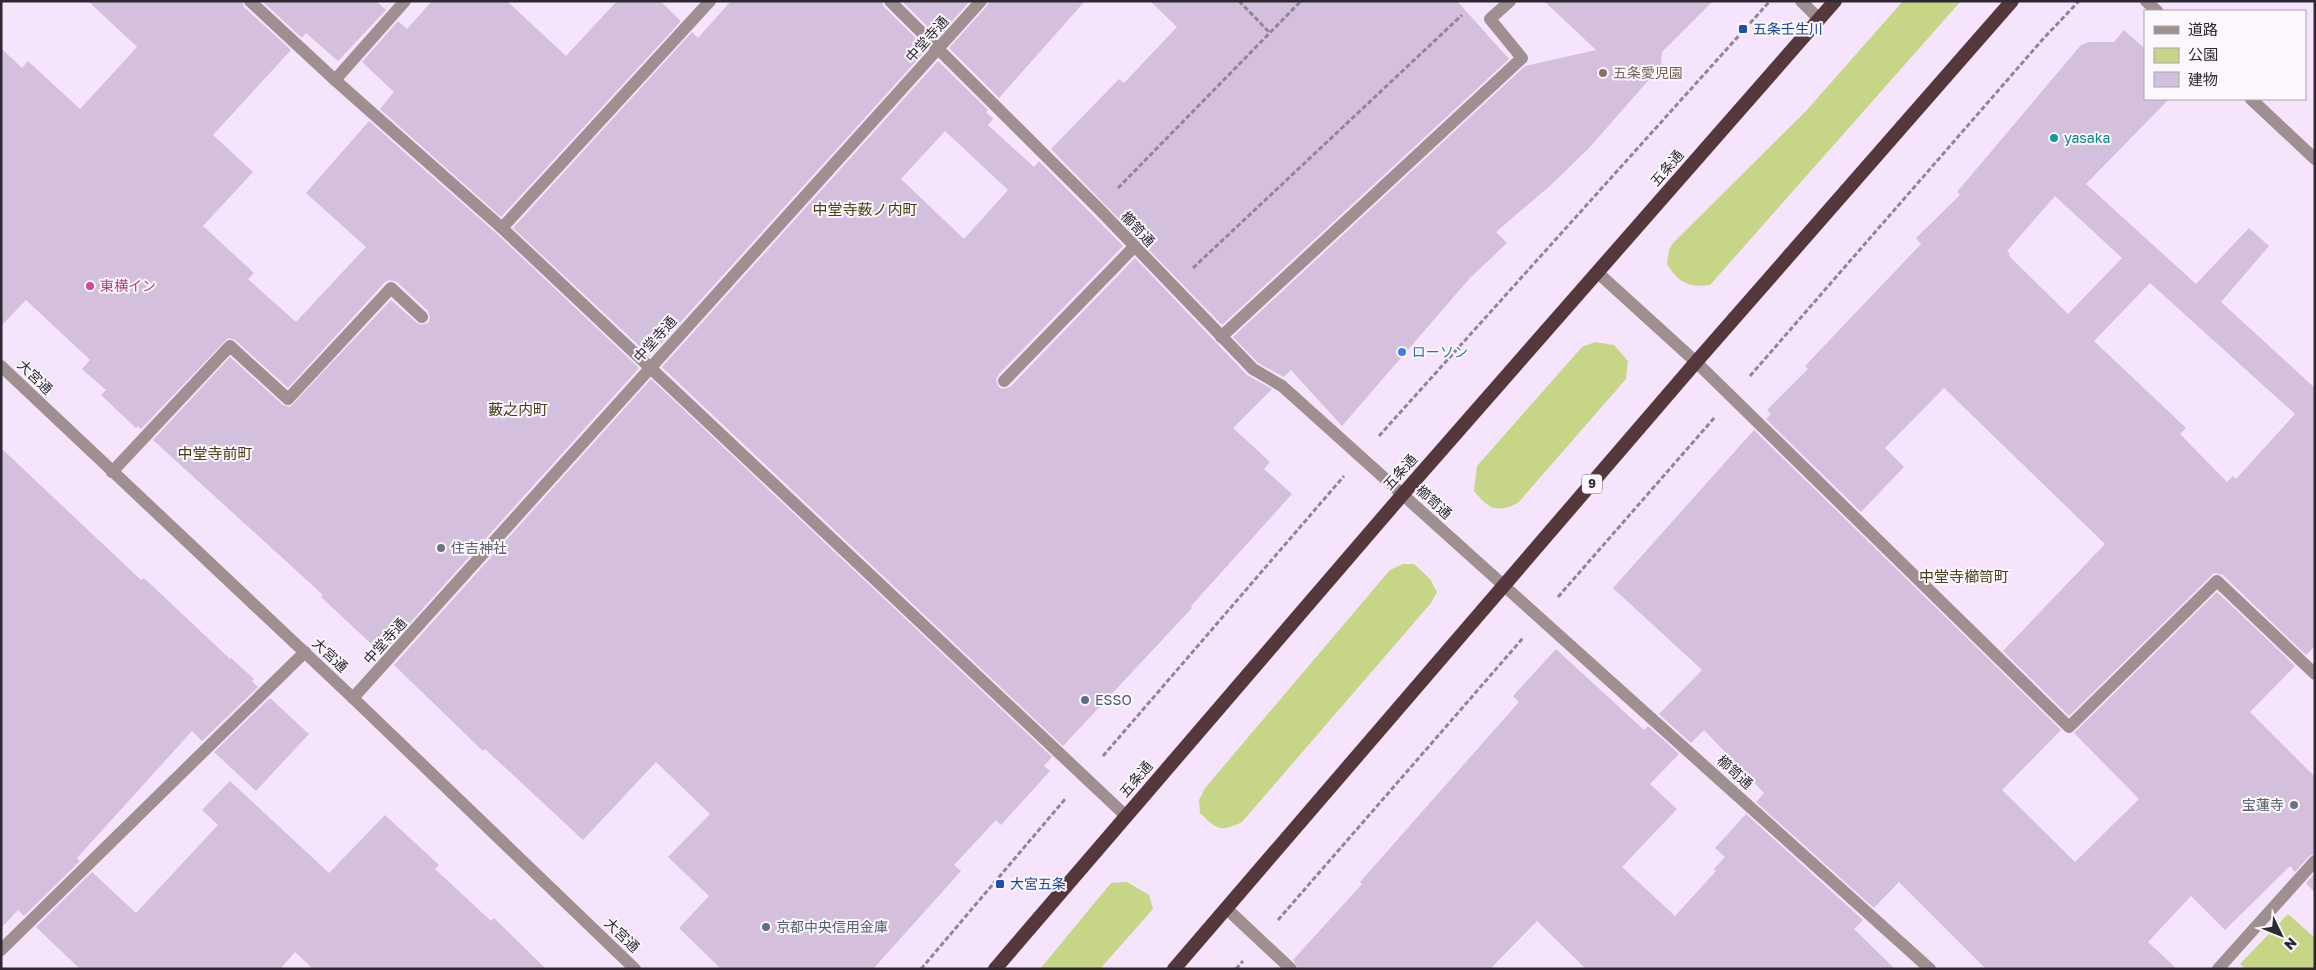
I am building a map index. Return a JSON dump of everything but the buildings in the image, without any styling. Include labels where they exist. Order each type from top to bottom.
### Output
[{"type":"highway","name":"五条通","points":[[995,969],[1402,494],[1835,1]]},
{"type":"highway","name":"9","points":[[1174,969],[1696,362],[2012,1]]},
{"type":"street","points":[[250,1],[335,80],[502,228],[1126,816]]},
{"type":"street","points":[[335,80],[405,1]]},
{"type":"street","points":[[502,228],[710,1]]},
{"type":"street","name":"櫛笥通","points":[[890,1],[1098,208],[1252,369],[1282,386],[1506,585],[1930,969]]},
{"type":"street","name":"中堂寺通","points":[[353,698],[981,1]]},
{"type":"street","points":[[1221,337],[1522,58],[1490,19],[1510,1]]},
{"type":"street","points":[[1801,1],[1819,19]]},
{"type":"street","points":[[2146,1],[2156,10]]},
{"type":"street","points":[[2251,100],[2315,159]]},
{"type":"street","points":[[1004,381],[1134,246]]},
{"type":"street","points":[[1597,272],[1696,362],[2069,728],[2217,581],[2315,674]]},
{"type":"street","points":[[112,472],[230,346],[288,399],[391,288],[422,317]]},
{"type":"street","name":"大宮通","points":[[1,366],[305,652],[635,969]]},
{"type":"street","points":[[1,950],[305,652]]},
{"type":"street","points":[[2218,969],[2315,861]]},
{"type":"street","points":[[1227,909],[1291,969]]},
{"type":"path","points":[[1239,1],[1270,33]]},
{"type":"path","points":[[1098,208],[1302,1]]},
{"type":"path","points":[[920,969],[1361,456],[1770,1]]},
{"type":"path","points":[[1236,969],[2043,39],[2079,1]]},
{"type":"path","points":[[1173,286],[1463,15]]},
{"type":"green space","points":[[1903,1],[1961,1],[1710,285],[1696,286],[1684,282],[1675,275],[1667,264],[1669,250],[1673,243],[1806,111]]},
{"type":"green space","points":[[1595,342],[1614,345],[1628,361],[1626,379],[1518,503],[1499,509],[1489,506],[1474,491],[1477,466],[1582,347]]},
{"type":"green space","points":[[1403,564],[1414,564],[1430,579],[1437,592],[1431,603],[1242,822],[1223,828],[1210,823],[1200,813],[1199,800],[1205,788],[1390,570]]},
{"type":"green space","points":[[1127,882],[1149,895],[1153,909],[1100,969],[1040,969],[1111,883]]},
{"type":"green space","points":[[2288,914],[2315,938],[2315,969],[2246,969],[2240,964]]},
{"type":"place","name":"五条壬生川","points":[[1743,29]]},
{"type":"place","name":"五条愛児園","points":[[1603,73]]},
{"type":"place","name":"yasaka","points":[[2054,138]]},
{"type":"place","name":"東横イン","points":[[90,286]]},
{"type":"place","name":"ローソン","points":[[1402,352]]},
{"type":"place","name":"住吉神社","points":[[441,548]]},
{"type":"place","name":"ESSO","points":[[1085,700]]},
{"type":"place","name":"宝蓮寺","points":[[2294,805]]},
{"type":"place","name":"大宮五条","points":[[1000,884]]},
{"type":"place","name":"京都中央信用金庫","points":[[766,927]]},
{"type":"district","name":"中堂寺薮ノ内町","points":[[865,210]]},
{"type":"district","name":"藪之内町","points":[[518,410]]},
{"type":"district","name":"中堂寺前町","points":[[215,454]]},
{"type":"district","name":"中堂寺櫛笥町","points":[[1964,577]]}]
